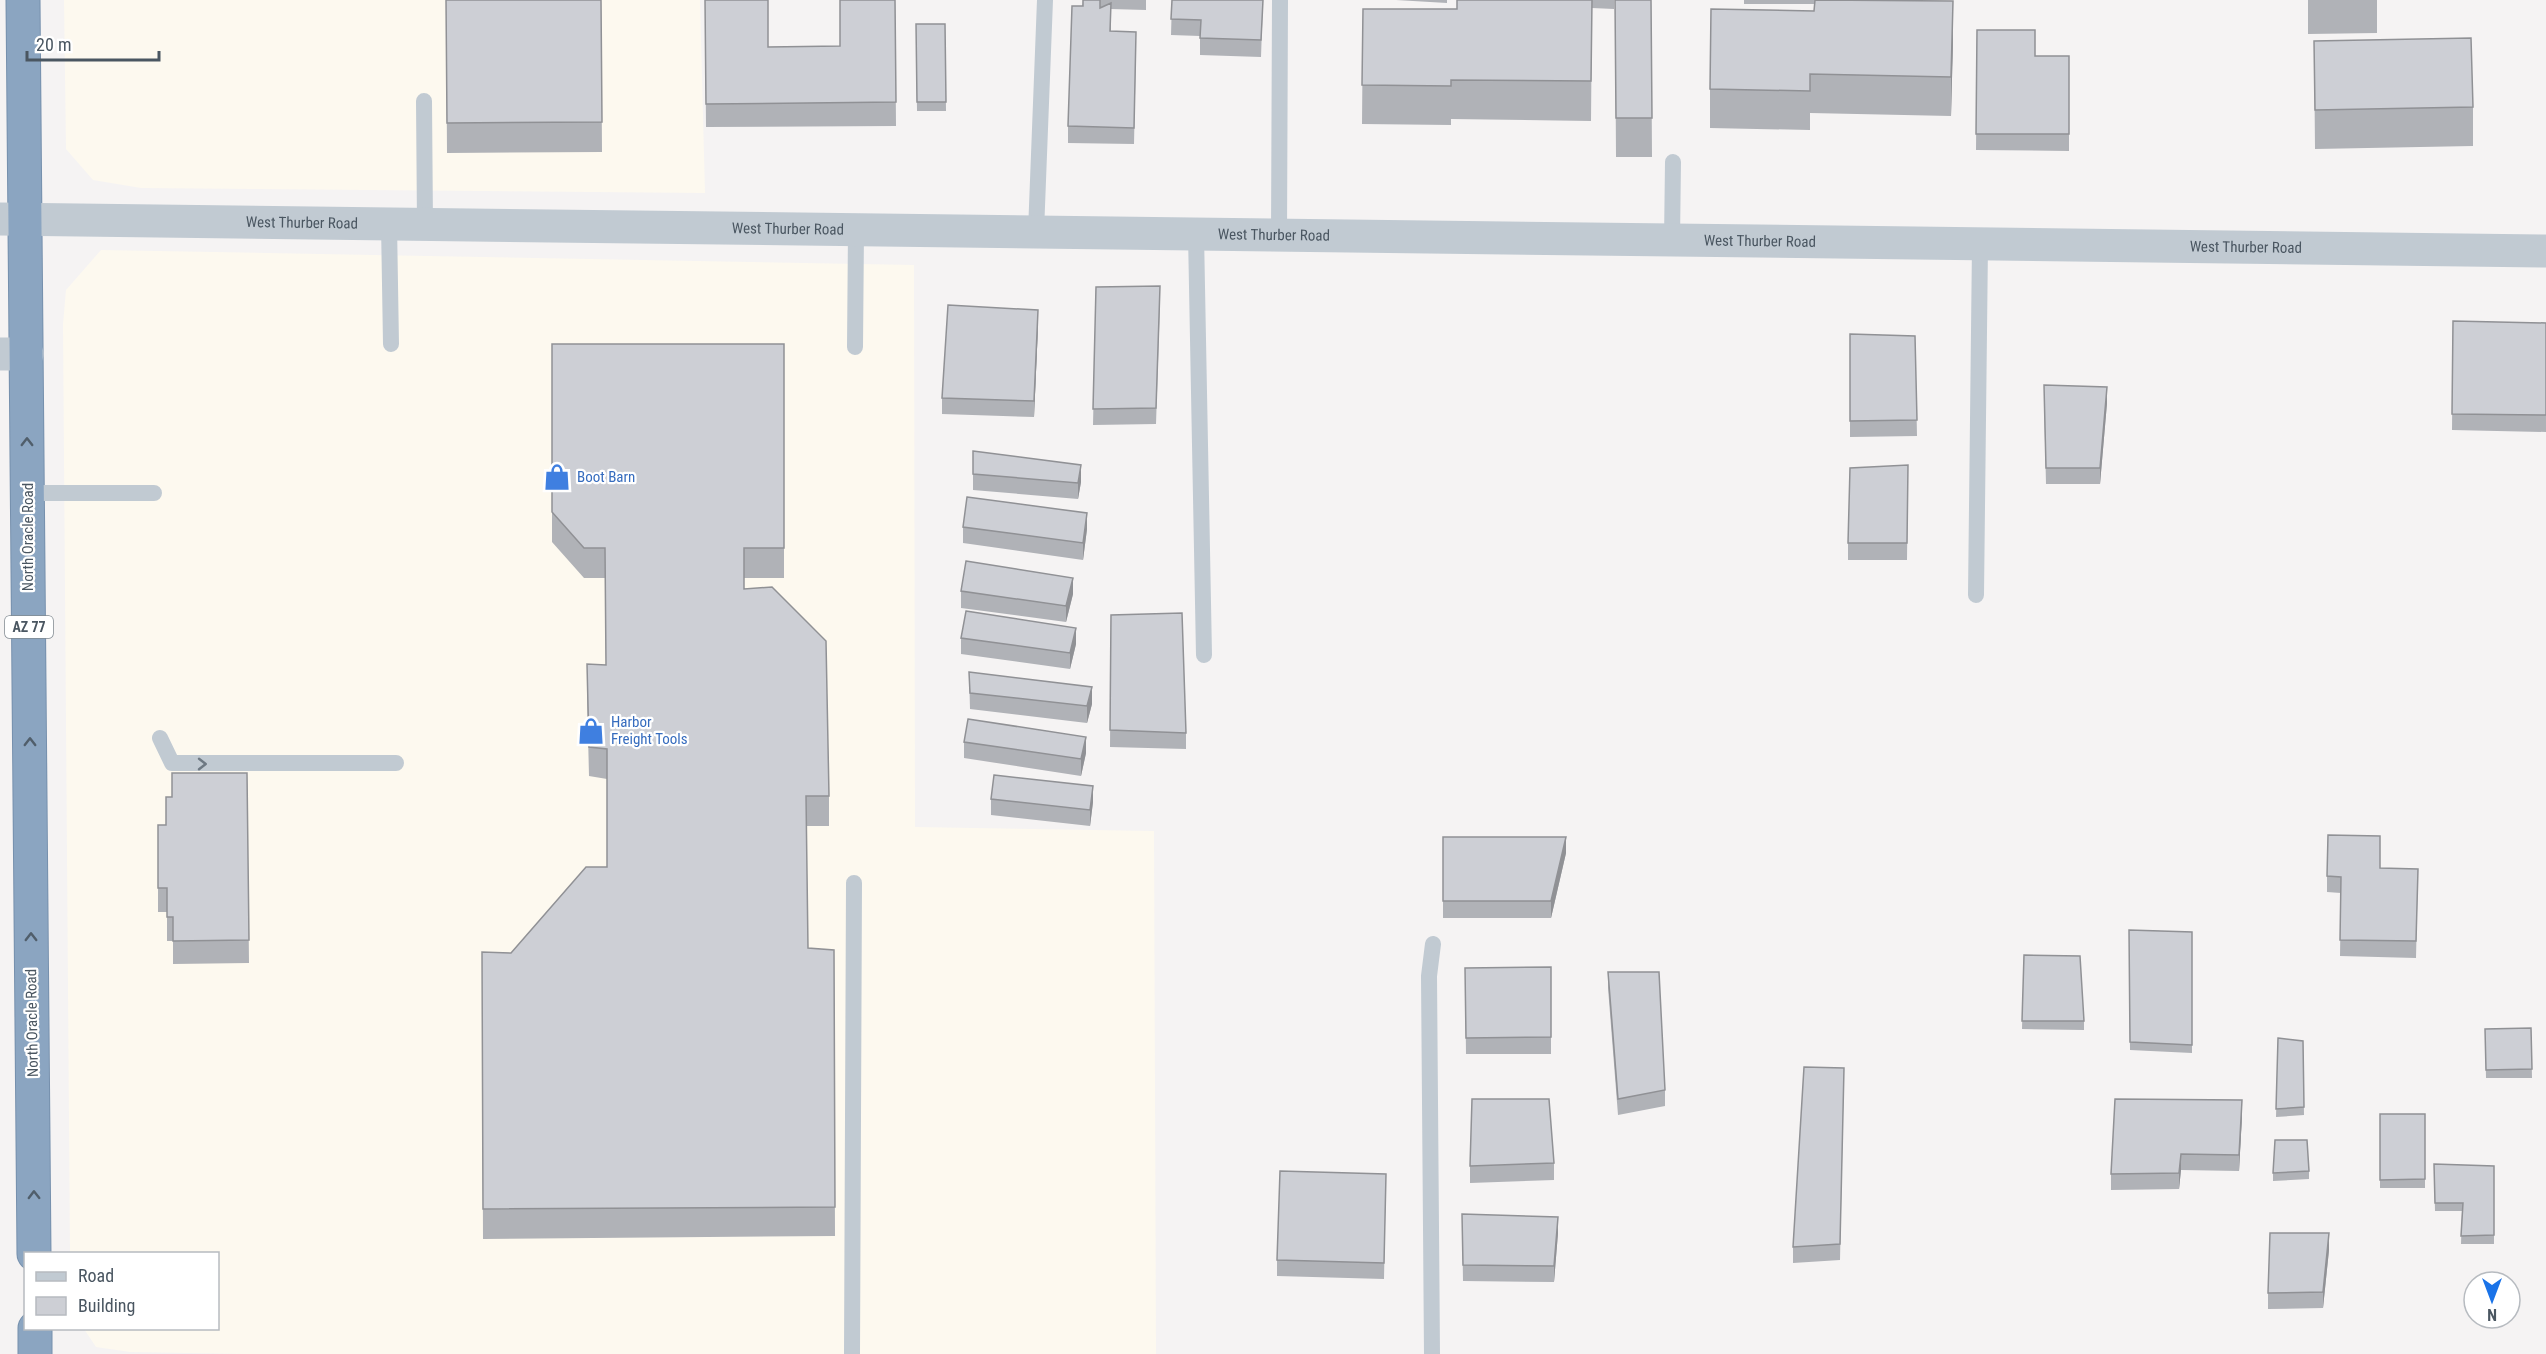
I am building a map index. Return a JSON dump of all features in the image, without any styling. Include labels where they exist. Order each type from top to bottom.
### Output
[{"type":"highway","name":"North Oracle Road","points":[[23,0],[13,220],[13,354],[28,493],[34,1252]]},
{"type":"highway","points":[[35,1330],[35,1354]]},
{"type":"street","name":"West Thurber Road","points":[[13,220],[2546,251]]},
{"type":"lane","points":[[1036,232],[1045,0]]},
{"type":"lane","points":[[1279,235],[1280,0]]},
{"type":"lane","points":[[424,101],[425,225]]},
{"type":"lane","points":[[1672,240],[1673,162]]},
{"type":"lane","points":[[389,224],[391,344]]},
{"type":"lane","points":[[855,347],[856,230]]},
{"type":"lane","points":[[1196,234],[1204,655]]},
{"type":"lane","points":[[1976,595],[1980,244]]},
{"type":"lane","points":[[28,493],[154,493]]},
{"type":"lane","points":[[160,738],[172,763],[396,763]]},
{"type":"lane","points":[[852,1354],[854,883]]},
{"type":"lane","points":[[1432,1354],[1429,976],[1433,944]]},
{"type":"shaded area","points":[[64,0],[700,0],[705,193],[141,188],[93,180],[66,149]]},
{"type":"shaded area","points":[[101,250],[914,265],[915,827],[1154,831],[1156,1354],[245,1354],[130,1352],[96,1347],[85,1330],[219,1330],[219,1252],[70,1252],[63,324],[66,290]]},
{"type":"building","points":[[446,0],[601,0],[602,122],[447,123]]},
{"type":"building","points":[[705,0],[768,0],[768,47],[840,46],[840,0],[895,0],[896,102],[706,104]]},
{"type":"building","points":[[1083,0],[1100,0],[1100,8],[1111,3],[1110,31],[1136,32],[1134,128],[1068,126],[1072,6],[1083,6]]},
{"type":"building","points":[[1172,0],[1263,0],[1261,40],[1200,38],[1201,20],[1171,19]]},
{"type":"building","points":[[1457,0],[1592,0],[1591,81],[1451,80],[1451,86],[1362,85],[1363,9],[1457,9]]},
{"type":"building","points":[[1615,0],[1651,0],[1652,118],[1616,118]]},
{"type":"building","points":[[1815,0],[1953,1],[1951,77],[1810,74],[1810,91],[1710,89],[1711,9],[1814,11]]},
{"type":"building","points":[[916,24],[945,24],[946,102],[917,102]]},
{"type":"building","points":[[1977,30],[2035,30],[2035,56],[2069,56],[2069,134],[1976,134]]},
{"type":"building","points":[[2471,38],[2473,107],[2315,110],[2314,41]]},
{"type":"building","points":[[1160,286],[1156,408],[1093,409],[1096,287]]},
{"type":"building","points":[[948,305],[1038,310],[1034,401],[942,398]]},
{"type":"building","points":[[2453,321],[2546,323],[2546,415],[2452,414]]},
{"type":"building","points":[[1850,334],[1915,336],[1917,420],[1850,421]]},
{"type":"building","points":[[552,344],[784,344],[784,548],[744,548],[744,589],[772,587],[826,641],[829,796],[806,796],[808,948],[834,950],[835,1207],[483,1209],[482,952],[511,953],[586,867],[607,867],[607,749],[589,747],[587,664],[606,665],[605,548],[584,548],[552,512]]},
{"type":"building","points":[[2044,385],[2107,387],[2100,468],[2046,468]]},
{"type":"building","points":[[973,451],[1081,465],[1078,483],[973,474]]},
{"type":"building","points":[[1908,465],[1907,543],[1848,543],[1850,468]]},
{"type":"building","points":[[967,497],[1087,513],[1083,543],[963,527]]},
{"type":"building","points":[[966,561],[1073,578],[1066,606],[961,591]]},
{"type":"building","points":[[966,611],[1076,628],[1070,653],[961,638]]},
{"type":"building","points":[[1182,613],[1186,733],[1110,730],[1111,615]]},
{"type":"building","points":[[969,672],[1092,687],[1087,706],[970,693]]},
{"type":"building","points":[[968,719],[1086,737],[1081,759],[964,742]]},
{"type":"building","points":[[172,773],[247,773],[249,940],[173,941],[173,917],[167,917],[167,888],[158,888],[158,825],[166,825],[166,797],[172,797]]},
{"type":"building","points":[[994,775],[1093,786],[1090,810],[991,799]]},
{"type":"building","points":[[2328,835],[2380,836],[2380,868],[2418,869],[2416,941],[2340,940],[2341,877],[2327,876]]},
{"type":"building","points":[[1443,837],[1566,837],[1551,901],[1443,901]]},
{"type":"building","points":[[2129,930],[2192,932],[2192,1045],[2130,1042]]},
{"type":"building","points":[[2024,955],[2080,956],[2084,1021],[2022,1021]]},
{"type":"building","points":[[1551,967],[1551,1037],[1466,1038],[1465,968]]},
{"type":"building","points":[[1608,972],[1659,972],[1665,1090],[1618,1099]]},
{"type":"building","points":[[2531,1028],[2532,1069],[2486,1070],[2485,1029]]},
{"type":"building","points":[[2278,1038],[2303,1041],[2304,1107],[2276,1109]]},
{"type":"building","points":[[1804,1067],[1844,1068],[1840,1244],[1793,1247]]},
{"type":"building","points":[[1472,1099],[1549,1099],[1554,1163],[1470,1166]]},
{"type":"building","points":[[2115,1099],[2242,1100],[2239,1155],[2181,1154],[2179,1173],[2111,1174]]},
{"type":"building","points":[[2380,1114],[2425,1114],[2425,1179],[2380,1180]]},
{"type":"building","points":[[2275,1140],[2307,1140],[2309,1171],[2273,1173]]},
{"type":"building","points":[[2434,1164],[2494,1166],[2494,1235],[2461,1236],[2463,1203],[2435,1203]]},
{"type":"building","points":[[1280,1171],[1386,1174],[1384,1263],[1277,1260]]},
{"type":"building","points":[[1462,1214],[1558,1217],[1554,1266],[1463,1265]]},
{"type":"building","points":[[2270,1233],[2329,1233],[2323,1292],[2268,1293]]},
{"type":"place","name":"Boot Barn","points":[[557,477]]},
{"type":"place","name":"Harbor Freight Tools","points":[[591,731]]}]
